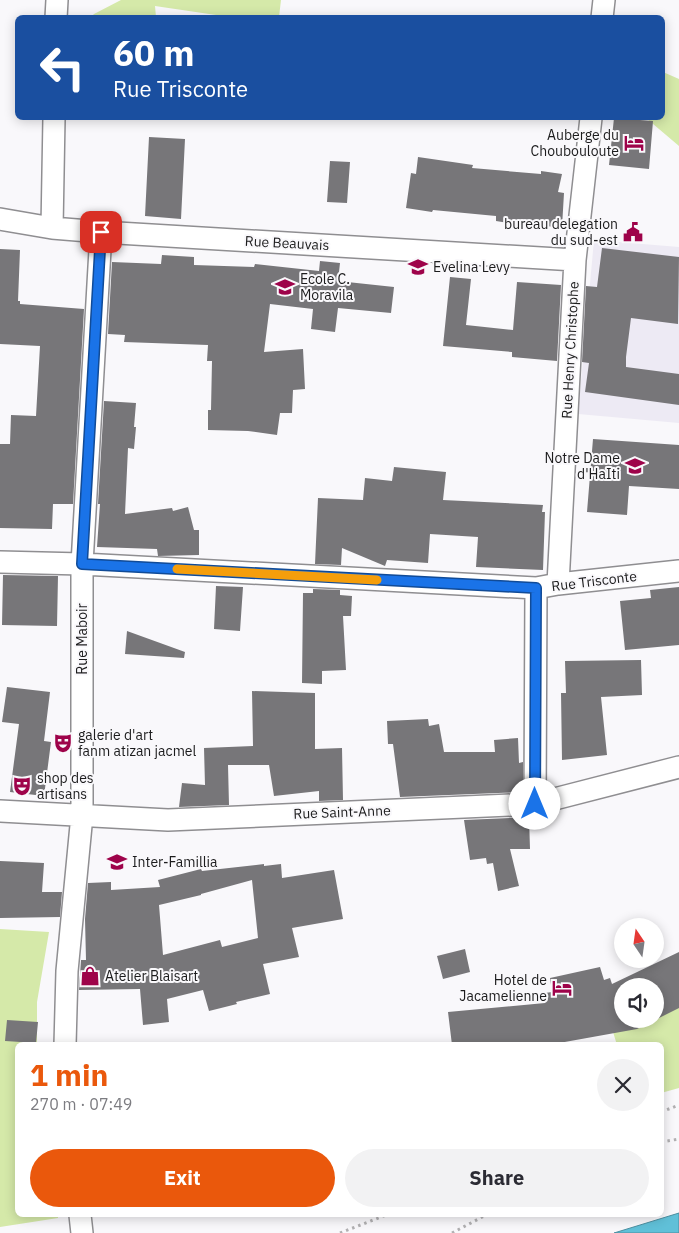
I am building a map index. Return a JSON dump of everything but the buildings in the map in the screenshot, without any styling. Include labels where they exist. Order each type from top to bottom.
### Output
[{"type":"street","points":[[56,15],[57,0]]},
{"type":"street","points":[[602,15],[604,0]]},
{"type":"street","points":[[52,228],[54,120]]},
{"type":"street","name":"Rue Henry Christophe","points":[[558,584],[575,260],[591,120]]},
{"type":"street","name":"Rue Beauvais","points":[[0,219],[52,228],[101,232],[575,260]]},
{"type":"street","name":"Rue Maboir","points":[[65,1042],[67,971],[82,815],[82,564],[101,232]]},
{"type":"street","name":"Rue Trisconte","points":[[0,562],[82,564],[536,588],[679,571]]},
{"type":"street","points":[[535,804],[536,588]]},
{"type":"street","name":"Rue Saint-Anne","points":[[0,811],[168,820],[535,804],[679,767]]},
{"type":"street","points":[[80,1217],[82,1233]]},
{"type":"path","points":[[664,1111],[679,1105]]},
{"type":"path","points":[[664,1142],[679,1139]]},
{"type":"path","points":[[340,1233],[381,1217]]},
{"type":"path","points":[[452,1233],[482,1217]]},
{"type":"shaded area","points":[[594,240],[679,247],[679,423],[578,414]]},
{"type":"green space","points":[[121,0],[281,0],[279,15],[216,15],[155,6],[156,15],[94,14]]},
{"type":"green space","points":[[665,73],[679,79],[679,146],[648,120],[665,120]]},
{"type":"green space","points":[[0,929],[49,932],[37,1002],[37,1042],[15,1042],[15,1217],[58,1218],[0,1227]]},
{"type":"green space","points":[[679,981],[679,1088],[664,1092],[664,1042],[616,1042],[607,1012],[614,1009],[614,1028],[664,1028],[664,1005]]},
{"type":"water","points":[[679,1213],[679,1233],[614,1233]]},
{"type":"slow traffic","points":[[177,569],[377,580]]},
{"type":"place","name":"Auberge du Choubouloute","points":[[634,143]]},
{"type":"place","name":"bureau delegation du sud-est","points":[[633,232]]},
{"type":"place","name":"Evelina Levy","points":[[418,267]]},
{"type":"place","name":"Ecole C. Moravila","points":[[285,287]]},
{"type":"place","name":"Notre Dame d'HaIti","points":[[635,466]]},
{"type":"place","name":"galerie d'art fanm atizan jacmel","points":[[63,743]]},
{"type":"place","name":"shop des artisans","points":[[22,786]]},
{"type":"place","name":"Inter-Famillia","points":[[117,862]]},
{"type":"place","name":"Atelier Blaisart","points":[[90,976]]},
{"type":"place","name":"Hotel de Jacamelienne","points":[[562,988]]},
{"type":"route","points":[[101,232],[82,564],[536,588],[535,804]]}]
